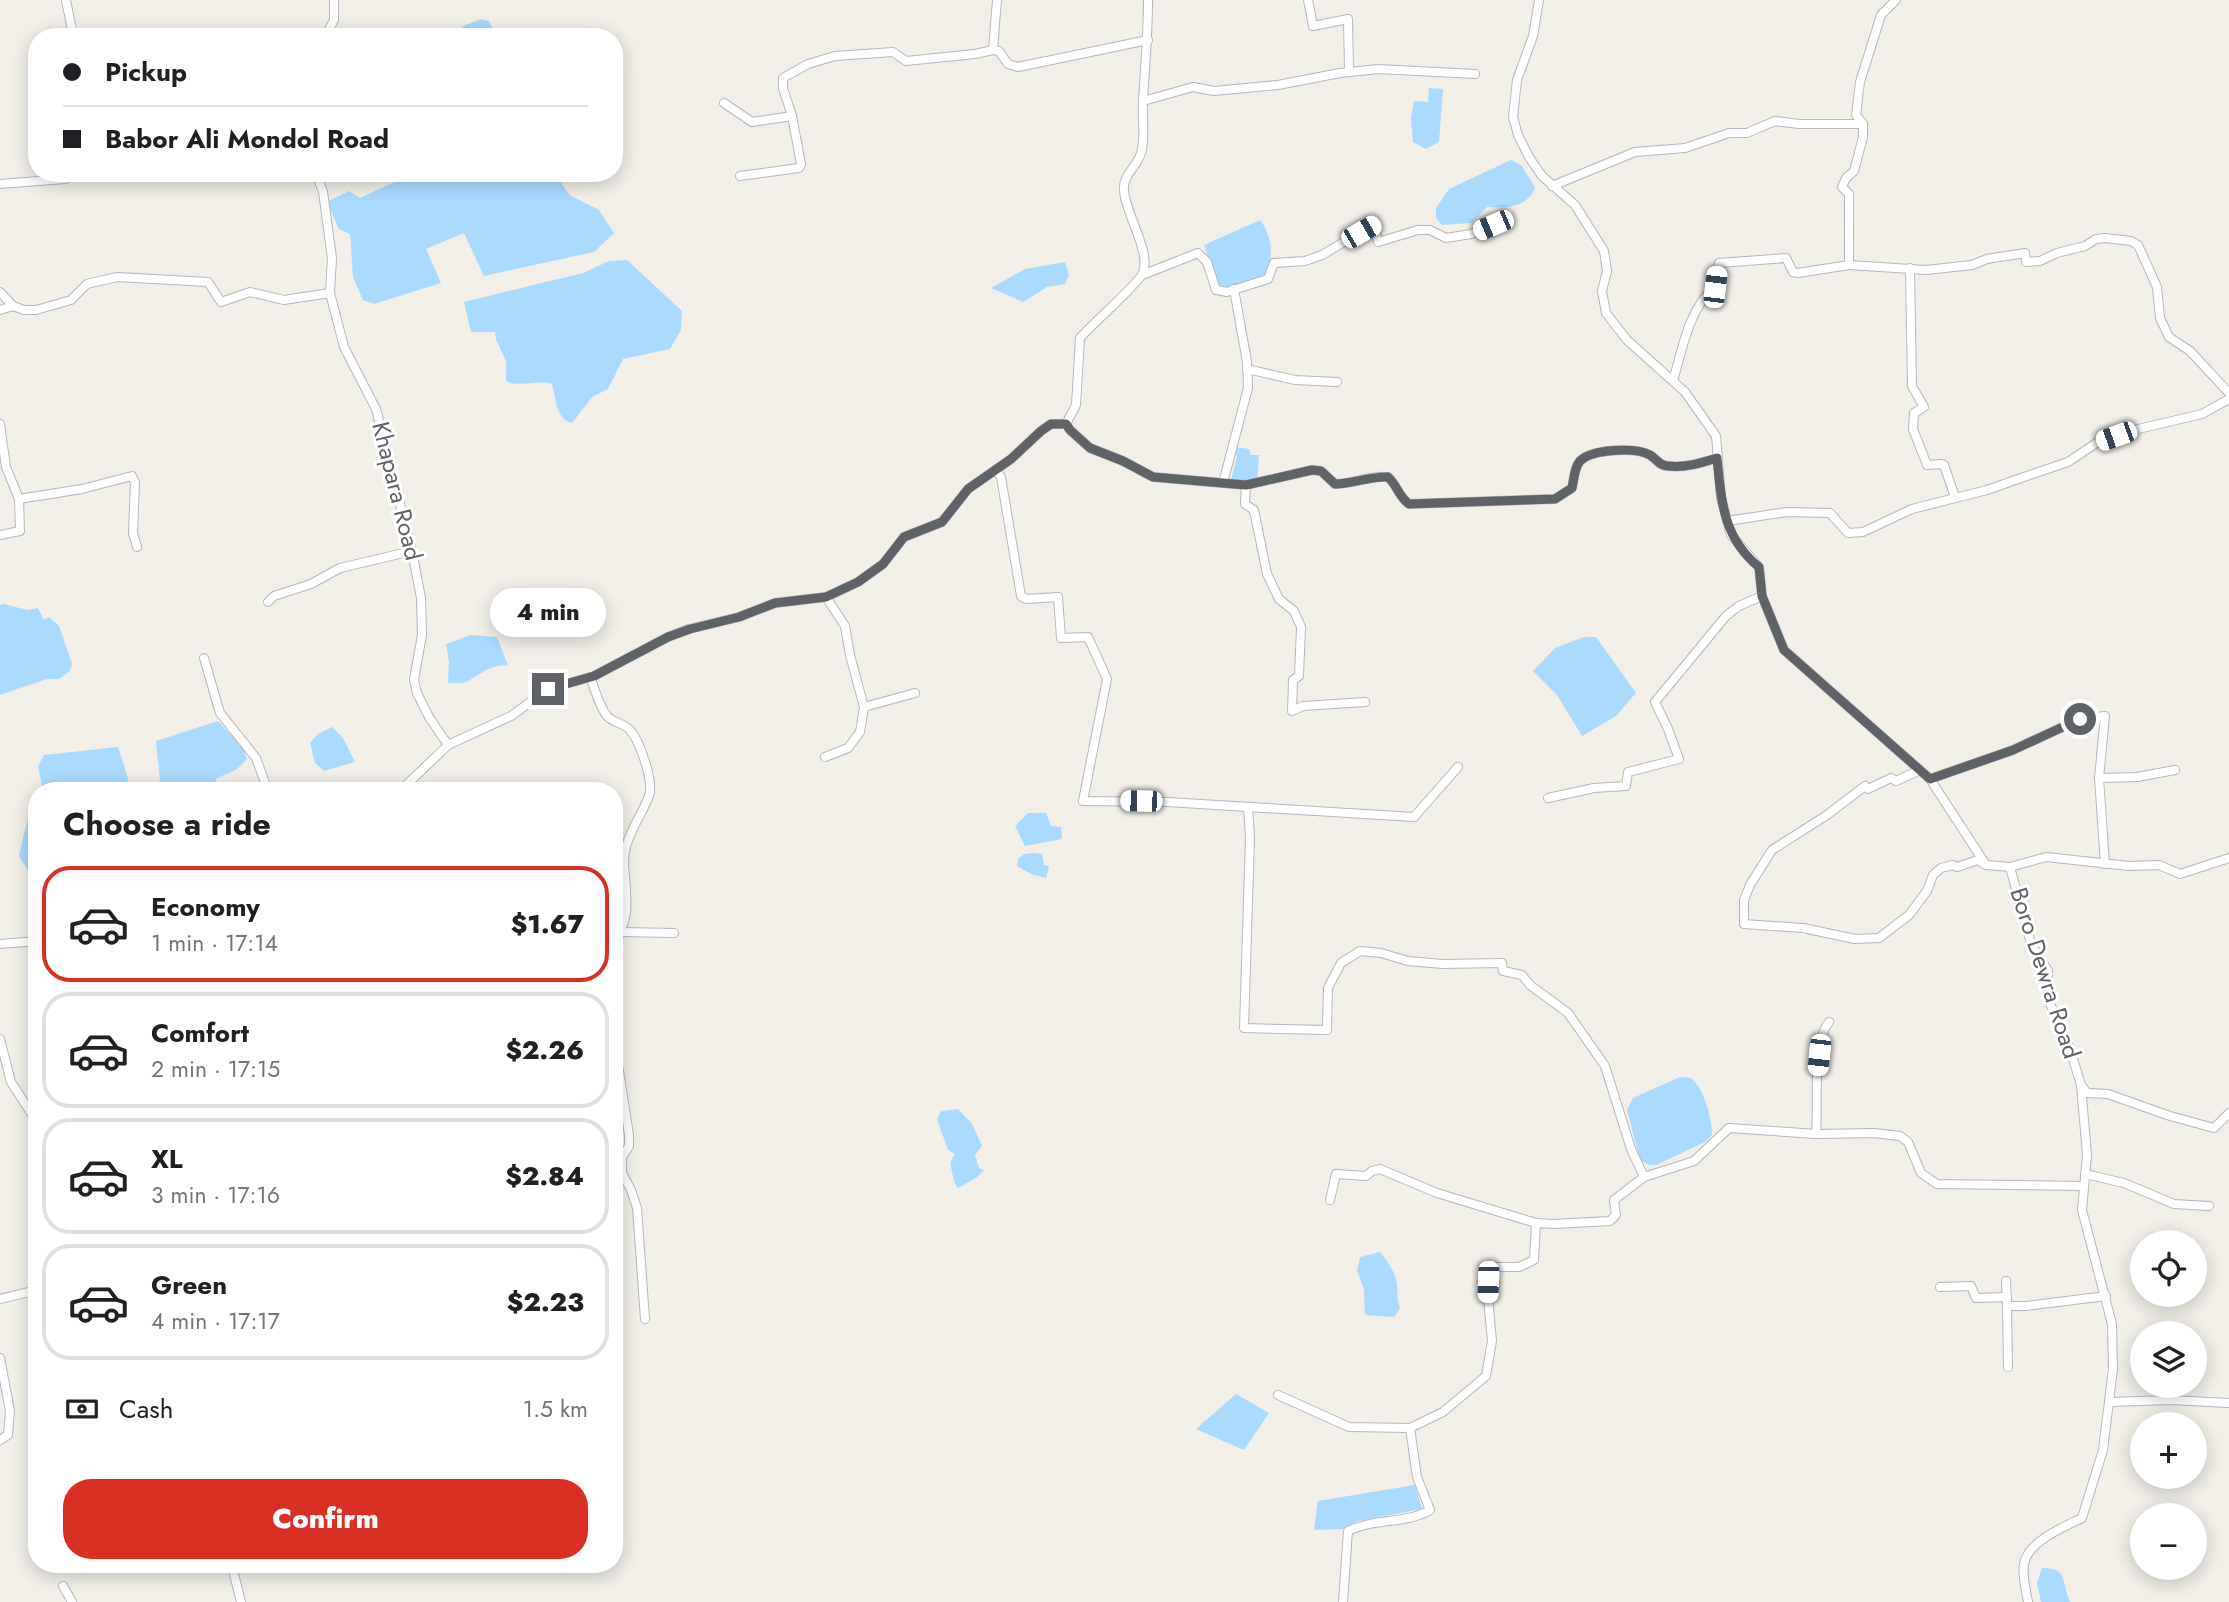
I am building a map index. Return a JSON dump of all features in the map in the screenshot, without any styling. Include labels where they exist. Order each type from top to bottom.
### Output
[{"type":"street","points":[[66,0],[72,28]]},
{"type":"street","points":[[330,28],[334,20],[334,0]]},
{"type":"street","points":[[993,50],[997,0]]},
{"type":"street","points":[[1142,275],[1145,261],[1124,191],[1125,179],[1129,171],[1137,165],[1142,149],[1149,40],[1148,0]]},
{"type":"street","points":[[1308,0],[1313,26],[1348,19],[1349,72]]},
{"type":"street","name":"Boro Dewra Road","points":[[1539,0],[1533,36],[1517,80],[1513,117],[1529,157],[1552,186],[1575,205],[1604,251],[1607,271],[1602,291],[1606,313],[1627,340],[1685,392],[1716,436],[1721,498],[1731,535],[1759,567],[1762,596],[1784,650],[1930,779],[1986,865],[2010,867],[2031,944],[2048,971],[2048,999],[2070,1049],[2081,1085],[2087,1155],[2082,1210],[2112,1324],[2113,1369],[2103,1450],[2082,1518],[2043,1538],[2024,1561],[2028,1602]]},
{"type":"street","points":[[1849,265],[1849,194],[1842,187],[1846,178],[1854,171],[1863,137],[1863,124],[1856,115],[1860,82],[1881,15],[1896,0]]},
{"type":"street","points":[[740,176],[799,168],[801,164],[783,78],[808,64],[835,56],[893,52],[906,61],[993,50],[999,51],[1008,64],[1018,66],[1149,40]]},
{"type":"street","points":[[1143,102],[1193,88],[1214,91],[1279,85],[1378,69],[1475,74]]},
{"type":"street","points":[[724,103],[752,122],[792,116]]},
{"type":"street","points":[[1552,186],[1635,152],[1685,148],[1729,133],[1747,133],[1774,121],[1799,124],[1863,124]]},
{"type":"street","points":[[0,184],[28,182]]},
{"type":"street","name":"Khapara Road","points":[[319,182],[332,258],[330,293],[344,347],[376,409],[422,598],[422,635],[414,680],[416,693],[448,745]]},
{"type":"street","points":[[1066,424],[1076,405],[1080,338],[1142,275],[1198,253],[1207,262],[1216,290],[1227,292],[1268,279],[1274,262],[1305,261],[1322,255],[1374,224],[1378,242],[1418,230],[1430,230],[1446,238],[1471,234],[1493,225]]},
{"type":"street","points":[[1673,382],[1687,331],[1708,292],[1715,287],[1719,263],[1786,258],[1793,272],[1798,274],[1849,265],[1926,270],[2025,253],[2026,262],[2040,261],[2105,237],[2132,241],[2138,245],[2157,287],[2160,318],[2169,337],[2190,351],[2229,393]]},
{"type":"street","points":[[1910,268],[1912,386],[1924,407],[1914,413],[1913,429],[1927,465],[1944,466],[1955,497]]},
{"type":"street","points":[[0,292],[13,306],[24,310],[36,310],[71,300],[87,284],[117,277],[208,282],[221,302],[250,292],[284,300],[330,293]]},
{"type":"street","points":[[1223,483],[1248,388],[1234,289]]},
{"type":"street","points":[[0,310],[13,306]]},
{"type":"street","points":[[1247,369],[1294,380],[1337,382]]},
{"type":"street","points":[[1727,521],[1805,511],[1830,513],[1848,533],[1864,532],[1912,509],[1987,490],[2068,462],[2098,442],[2134,430],[2202,414],[2229,399]]},
{"type":"street","points":[[0,424],[6,467],[19,499],[20,531],[0,535]]},
{"type":"street","points":[[415,782],[448,745],[511,716],[548,689],[590,677],[668,637],[690,629],[739,617],[775,603],[826,597],[858,582],[883,564],[904,537],[942,522],[968,489],[996,470],[1051,424],[1066,424]]},
{"type":"street","points":[[1066,424],[1090,448],[1153,477],[1246,485],[1312,470],[1321,471],[1335,484],[1349,484],[1378,476],[1388,477],[1398,489],[1402,500],[1409,504],[1555,499],[1569,492],[1580,461],[1599,453],[1624,450],[1640,452],[1669,467],[1697,465],[1717,458]]},
{"type":"street","points":[[996,470],[1001,477],[1021,596],[1026,599],[1058,597],[1061,638],[1088,637],[1107,679],[1083,801],[1167,802],[1414,817],[1458,766]]},
{"type":"street","points":[[19,499],[92,487],[132,476],[135,483],[133,533],[137,547]]},
{"type":"street","points":[[1246,485],[1245,504],[1254,510],[1266,574],[1279,599],[1294,611],[1301,627],[1299,676],[1293,680],[1292,711],[1303,706],[1365,702]]},
{"type":"street","points":[[268,603],[274,596],[311,584],[340,568],[412,551]]},
{"type":"street","points":[[1548,798],[1594,788],[1626,786],[1628,772],[1679,759],[1655,702],[1726,616],[1739,606],[1762,596]]},
{"type":"street","points":[[825,757],[848,748],[860,733],[864,707],[845,626],[826,597]]},
{"type":"street","points":[[204,658],[220,713],[256,758],[265,782]]},
{"type":"street","points":[[590,677],[608,717],[629,727],[646,764],[649,795],[634,827],[624,859],[626,911],[623,920]]},
{"type":"street","points":[[864,707],[915,693]]},
{"type":"street","points":[[1930,779],[2013,750],[2080,719],[2105,716],[2099,778],[2105,864]]},
{"type":"street","points":[[1920,770],[1896,781],[1891,778],[1868,789],[1865,786],[1827,815],[1772,850],[1744,900],[1744,924],[1803,928],[1856,939],[1880,938],[1909,915],[1927,891],[1933,875],[1941,868],[1953,865],[1957,867],[1978,860],[1986,865]]},
{"type":"street","points":[[2099,778],[2137,777],[2175,770]]},
{"type":"street","points":[[1248,807],[1250,838],[1244,1028],[1327,1030],[1328,988],[1341,963],[1360,951],[1381,953],[1408,961],[1442,964],[1502,962],[1503,971],[1522,975],[1530,985],[1568,1013],[1605,1066],[1631,1150],[1644,1177]]},
{"type":"street","points":[[2010,867],[2046,857],[2129,866],[2159,865],[2180,874],[2229,858]]},
{"type":"street","points":[[623,935],[674,933]]},
{"type":"street","points":[[0,944],[28,942]]},
{"type":"street","points":[[1816,1134],[1819,1055],[1829,1022]]},
{"type":"street","points":[[0,1039],[11,1082],[28,1108]]},
{"type":"street","points":[[2081,1085],[2087,1093],[2108,1094],[2214,1128],[2229,1113]]},
{"type":"street","points":[[623,1097],[629,1146],[623,1155]]},
{"type":"street","points":[[1330,1199],[1336,1174],[1366,1176],[1380,1169],[1437,1193],[1536,1223],[1609,1221],[1616,1216],[1614,1200],[1644,1177],[1694,1161],[1729,1128],[1816,1134],[1888,1133],[1904,1138],[1920,1173],[1937,1184],[2084,1186]]},
{"type":"street","points":[[2085,1174],[2123,1183],[2174,1204],[2209,1206]]},
{"type":"street","points":[[623,1175],[637,1208],[645,1320]]},
{"type":"street","points":[[1278,1395],[1349,1427],[1410,1428],[1443,1412],[1486,1376],[1492,1341],[1488,1298],[1489,1267],[1519,1267],[1534,1260],[1536,1223]]},
{"type":"street","points":[[2006,1281],[2008,1367]]},
{"type":"street","points":[[1940,1287],[1971,1286],[1976,1298],[2026,1306],[2106,1296]]},
{"type":"street","points":[[0,1298],[28,1292]]},
{"type":"street","points":[[0,1359],[10,1411],[8,1435],[0,1440]]},
{"type":"street","points":[[2109,1402],[2171,1400],[2229,1403]]},
{"type":"street","points":[[1343,1602],[1348,1531],[1362,1524],[1421,1516],[1430,1510],[1417,1477],[1410,1428]]},
{"type":"street","points":[[234,1573],[241,1602]]},
{"type":"street","points":[[63,1586],[72,1602]]},
{"type":"water","points":[[481,19],[489,21],[492,28],[462,28]]},
{"type":"water","points":[[1429,88],[1443,89],[1439,142],[1426,149],[1413,142],[1411,118],[1414,101],[1428,102]]},
{"type":"water","points":[[1511,160],[1522,166],[1535,188],[1527,200],[1508,207],[1487,207],[1471,223],[1442,225],[1436,218],[1436,208],[1449,189]]},
{"type":"water","points":[[395,182],[560,182],[571,196],[599,210],[614,233],[594,252],[484,276],[464,233],[426,249],[441,283],[374,304],[363,300],[353,277],[350,234],[339,229],[327,202],[349,191],[360,198]]},
{"type":"water","points":[[1260,220],[1270,246],[1269,274],[1223,290],[1216,280],[1204,245]]},
{"type":"water","points":[[627,260],[682,311],[681,330],[670,349],[623,359],[608,389],[592,397],[572,423],[560,413],[552,384],[516,384],[506,381],[506,361],[495,332],[471,332],[464,302],[583,273],[609,261]]},
{"type":"water","points":[[1065,262],[1069,275],[1065,284],[1047,287],[1023,302],[991,288],[1025,269]]},
{"type":"water","points":[[1236,447],[1249,449],[1251,455],[1259,455],[1257,482],[1231,480],[1237,456],[1234,453]]},
{"type":"water","points":[[0,605],[27,610],[38,608],[44,620],[49,617],[59,626],[72,664],[70,671],[59,679],[47,679],[0,695]]},
{"type":"water","points":[[471,635],[497,637],[508,666],[491,668],[464,683],[448,683],[446,644]]},
{"type":"water","points":[[1584,637],[1596,637],[1636,693],[1616,716],[1582,736],[1557,695],[1533,671],[1555,648]]},
{"type":"water","points":[[218,721],[243,748],[247,759],[236,770],[217,778],[215,782],[160,782],[156,741]]},
{"type":"water","points":[[332,727],[343,738],[355,762],[324,771],[315,763],[310,743],[318,734]]},
{"type":"water","points":[[118,747],[127,782],[41,782],[38,766],[44,755]]},
{"type":"water","points":[[1028,813],[1046,813],[1051,826],[1061,827],[1062,839],[1025,846],[1015,826]]},
{"type":"water","points":[[28,822],[28,870],[19,856]]},
{"type":"water","points":[[1024,854],[1042,854],[1044,865],[1049,866],[1046,878],[1017,866],[1018,859]]},
{"type":"water","points":[[1680,1077],[1691,1078],[1700,1089],[1709,1113],[1712,1135],[1705,1142],[1656,1165],[1649,1165],[1640,1160],[1627,1110],[1633,1098]]},
{"type":"water","points":[[958,1109],[972,1124],[982,1146],[975,1155],[979,1168],[984,1170],[958,1188],[950,1162],[955,1154],[948,1150],[937,1119],[941,1111]]},
{"type":"water","points":[[1380,1252],[1391,1267],[1397,1284],[1400,1308],[1394,1317],[1365,1315],[1364,1289],[1357,1271],[1360,1257]]},
{"type":"water","points":[[1236,1394],[1269,1413],[1244,1450],[1196,1429]]},
{"type":"water","points":[[1415,1485],[1422,1509],[1357,1521],[1346,1529],[1314,1530],[1318,1501]]},
{"type":"water","points":[[2042,1568],[2060,1573],[2070,1602],[2041,1602],[2037,1583]]},
{"type":"route","points":[[548,689],[594,676],[668,637],[690,629],[739,617],[775,603],[826,597],[858,582],[883,564],[904,537],[942,522],[968,489],[1011,459],[1041,431],[1051,424],[1066,424],[1090,448],[1153,477],[1246,485],[1312,470],[1321,471],[1335,484],[1349,484],[1378,476],[1388,477],[1394,482],[1402,500],[1409,504],[1555,499],[1572,488],[1580,461],[1599,453],[1624,450],[1640,452],[1669,467],[1697,465],[1717,458],[1721,498],[1731,535],[1759,567],[1762,596],[1784,650],[1930,779],[2013,750],[2080,719]]}]
